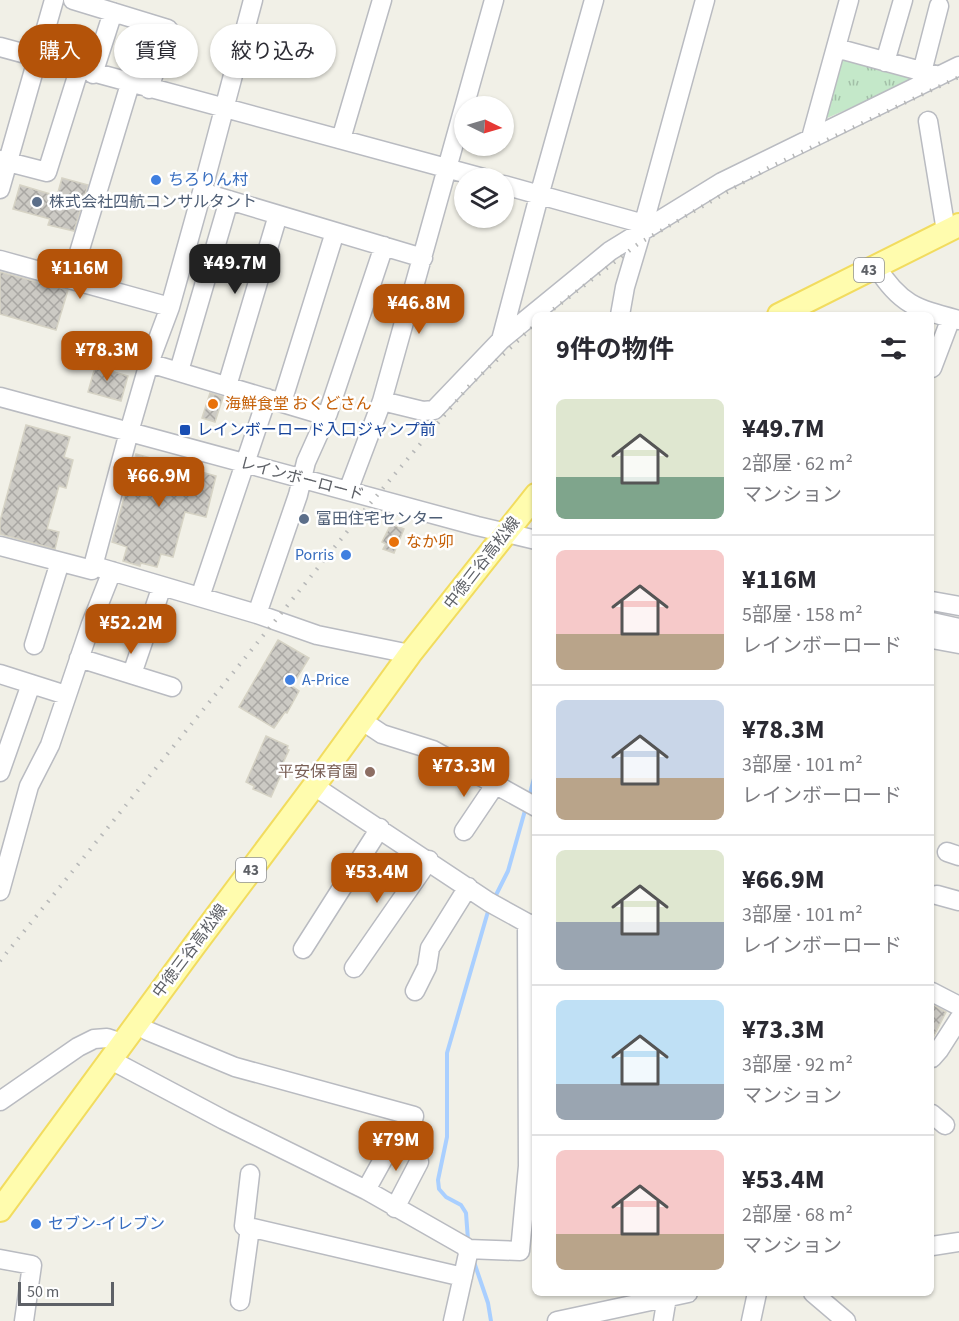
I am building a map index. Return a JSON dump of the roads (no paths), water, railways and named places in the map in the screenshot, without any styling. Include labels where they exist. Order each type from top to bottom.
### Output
[{"type":"main road","name":"43","points":[[785,312],[953,228]]},
{"type":"main road","name":"中徳三谷高松線","points":[[0,1210],[410,654],[532,500]]},
{"type":"street","points":[[47,24],[54,0]]},
{"type":"street","points":[[73,0],[168,29],[148,89]]},
{"type":"street","points":[[0,548],[92,570],[149,363],[170,307],[253,0]]},
{"type":"street","points":[[341,139],[382,0]]},
{"type":"street","points":[[348,491],[382,400],[494,0]]},
{"type":"street","points":[[501,340],[594,0]]},
{"type":"street","points":[[621,312],[625,287],[705,0]]},
{"type":"street","points":[[811,138],[849,0]]},
{"type":"street","points":[[885,62],[903,0]]},
{"type":"street","points":[[930,74],[939,6]]},
{"type":"street","points":[[102,36],[113,12]]},
{"type":"street","points":[[0,47],[18,52]]},
{"type":"street","points":[[836,48],[930,74]]},
{"type":"street","points":[[535,312],[643,227],[722,182],[811,138],[930,74],[959,66]]},
{"type":"street","points":[[102,76],[454,169]]},
{"type":"street","points":[[0,189],[4,161],[31,78]]},
{"type":"street","points":[[4,161],[46,172],[84,78]]},
{"type":"street","points":[[71,279],[130,84]]},
{"type":"street","points":[[928,120],[953,228]]},
{"type":"street","points":[[514,188],[643,227]]},
{"type":"street","points":[[202,192],[423,258]]},
{"type":"street","points":[[179,371],[229,200]]},
{"type":"street","points":[[227,386],[278,215]]},
{"type":"street","points":[[200,597],[244,463],[274,400],[336,232]]},
{"type":"street","points":[[256,614],[285,535],[306,462],[326,416],[384,246]]},
{"type":"street","points":[[0,260],[170,307]]},
{"type":"street","points":[[876,266],[888,286],[904,300],[929,312]]},
{"type":"street","points":[[934,313],[955,319],[934,364]]},
{"type":"street","points":[[382,400],[423,411],[434,410],[501,340],[532,315]]},
{"type":"street","points":[[149,363],[326,416]]},
{"type":"street","name":"レインボーロード","points":[[0,397],[532,539]]},
{"type":"street","points":[[34,645],[60,562]]},
{"type":"street","points":[[93,566],[316,634],[410,654]]},
{"type":"street","points":[[0,891],[2,873],[29,786],[50,745],[79,658],[112,571]]},
{"type":"street","points":[[132,674],[162,586]]},
{"type":"street","points":[[934,601],[959,606]]},
{"type":"street","points":[[934,622],[959,628]]},
{"type":"street","points":[[934,639],[959,644]]},
{"type":"street","points":[[79,658],[172,687]]},
{"type":"street","points":[[0,674],[66,696]]},
{"type":"street","points":[[0,772],[31,684]]},
{"type":"street","points":[[361,720],[382,734],[433,750],[530,805]]},
{"type":"street","points":[[0,777],[29,786]]},
{"type":"street","points":[[464,831],[495,785]]},
{"type":"street","points":[[0,1101],[78,1047],[94,1039],[107,1038],[116,1052],[224,1120],[366,1190],[467,1249],[520,1251],[528,1166],[532,924],[489,902],[314,786]]},
{"type":"street","points":[[303,949],[380,828]]},
{"type":"street","points":[[354,968],[429,861]]},
{"type":"street","points":[[415,991],[427,967],[430,948],[468,887]]},
{"type":"street","points":[[938,895],[959,901]]},
{"type":"street","points":[[934,993],[959,1006]]},
{"type":"street","points":[[934,1056],[959,1019]]},
{"type":"street","points":[[136,1024],[235,1067],[414,1116],[366,1190]]},
{"type":"street","points":[[395,1208],[419,1162]]},
{"type":"street","points":[[250,1174],[244,1227],[463,1277]]},
{"type":"street","points":[[240,1301],[250,1228]]},
{"type":"street","points":[[934,1246],[959,1242]]},
{"type":"street","points":[[453,1321],[468,1254],[467,1249]]},
{"type":"street","points":[[0,1259],[32,1265],[24,1321]]},
{"type":"street","points":[[557,1321],[672,1296]]},
{"type":"street","points":[[751,1321],[756,1296]]},
{"type":"street","points":[[817,1296],[846,1321]]},
{"type":"street","points":[[663,1321],[667,1297]]},
{"type":"waterway","points":[[529,797],[532,786]]},
{"type":"waterway","points":[[494,899],[508,871],[526,807]]},
{"type":"waterway","points":[[468,1240],[466,1213],[461,1205],[446,1197],[439,1189],[438,1180],[447,1137],[447,1053],[489,908]]},
{"type":"waterway","points":[[474,1262],[488,1303],[491,1321]]},
{"type":"railway","points":[[550,312],[638,244],[770,167],[959,77]]},
{"type":"railway","points":[[0,961],[363,512],[469,386],[532,328]]},
{"type":"place","name":"ちろりん村","points":[[156,180]]},
{"type":"place","name":"株式会社四航コンサルタント","points":[[37,202]]},
{"type":"place","name":"海鮮食堂 おくどさん","points":[[213,404]]},
{"type":"place","name":"レインボーロード入口ジャンプ前","points":[[185,430]]},
{"type":"place","name":"富田住宅センター","points":[[304,519]]},
{"type":"place","name":"なか卯","points":[[394,542]]},
{"type":"place","name":"Porris","points":[[346,555]]},
{"type":"place","name":"A-Price","points":[[290,680]]},
{"type":"place","name":"平安保育園","points":[[370,772]]},
{"type":"place","name":"セブン-イレブン","points":[[36,1224]]}]
